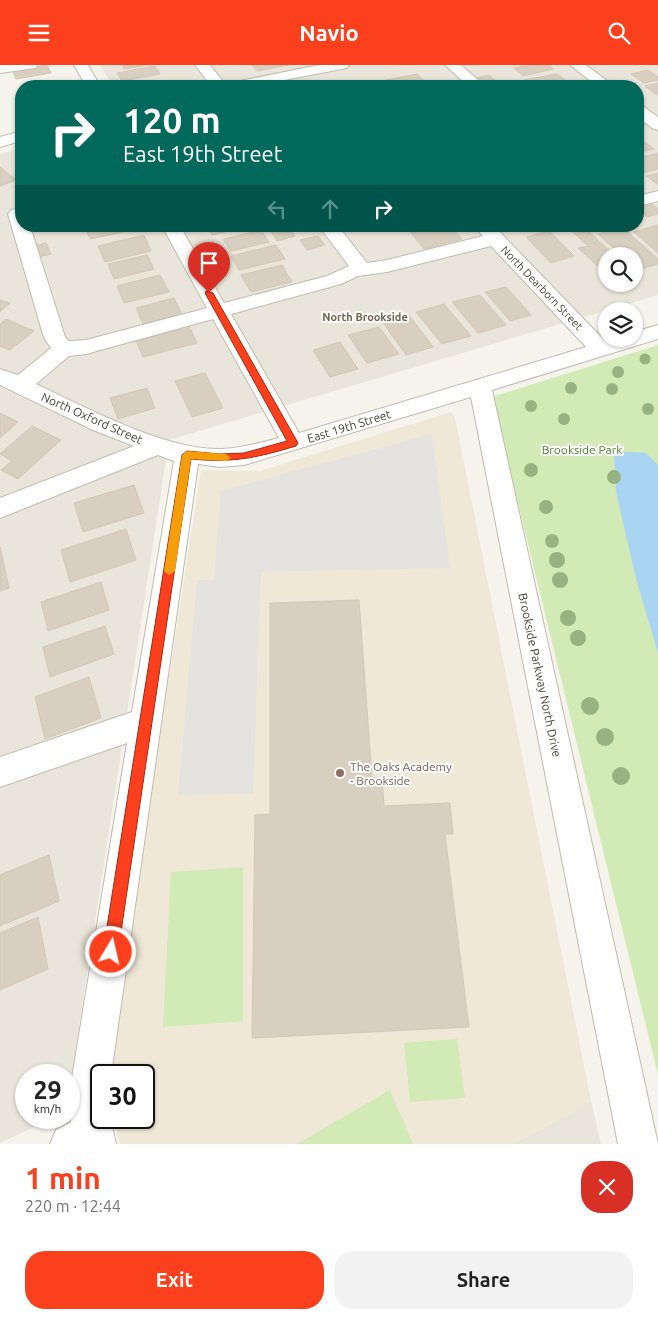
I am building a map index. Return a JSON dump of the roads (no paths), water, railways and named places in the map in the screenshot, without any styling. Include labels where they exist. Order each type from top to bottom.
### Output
[{"type":"street","points":[[0,69],[30,65]]},
{"type":"street","points":[[81,65],[90,80]]},
{"type":"street","points":[[202,65],[214,80]]},
{"type":"street","points":[[452,65],[470,80]]},
{"type":"street","points":[[576,65],[597,80]]},
{"type":"street","points":[[268,80],[336,69]]},
{"type":"street","points":[[644,114],[658,125]]},
{"type":"street","points":[[0,142],[15,138]]},
{"type":"street","points":[[644,200],[658,196]]},
{"type":"street","points":[[19,232],[55,338],[63,349]]},
{"type":"street","points":[[174,232],[293,443]]},
{"type":"street","points":[[332,232],[360,269]]},
{"type":"street","points":[[21,385],[63,349],[86,347],[334,280],[352,271],[387,266],[489,233]]},
{"type":"street","name":"North Dearborn Street","points":[[489,233],[601,350]]},
{"type":"street","points":[[480,387],[658,332]]},
{"type":"street","name":"North Oxford Street","points":[[0,376],[155,447],[187,455]]},
{"type":"street","name":"East 19th Street","points":[[187,455],[220,458],[244,456],[480,387]]},
{"type":"street","name":"Brookside Parkway North Drive","points":[[480,387],[638,1144]]},
{"type":"street","points":[[0,508],[155,447]]},
{"type":"street","points":[[86,1140],[87,1105],[187,455]]},
{"type":"street","points":[[0,772],[146,721]]},
{"type":"water","points":[[614,451],[646,453],[658,465],[658,653],[636,579],[616,492]]},
{"type":"place","name":"The Oaks Academy - Brookside","points":[[340,773]]},
{"type":"district","name":"North Brookside","points":[[365,317]]},
{"type":"park label","name":"Brookside Park","points":[[582,449]]}]
